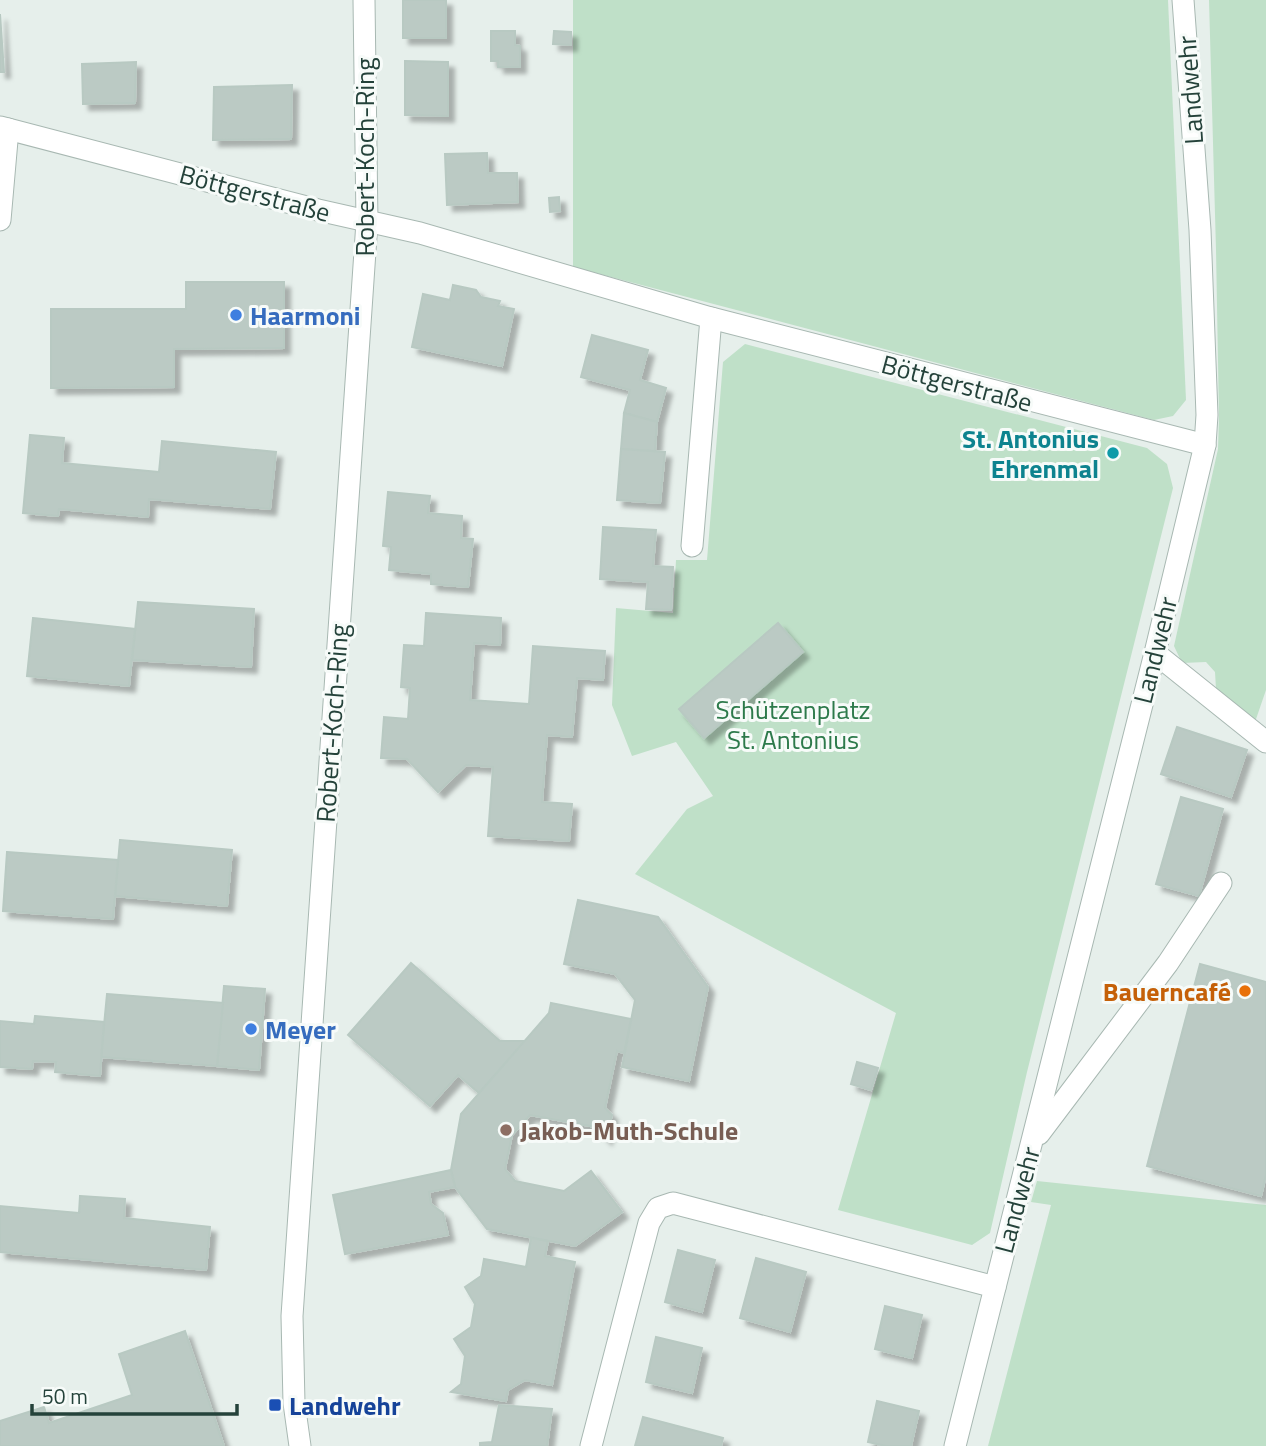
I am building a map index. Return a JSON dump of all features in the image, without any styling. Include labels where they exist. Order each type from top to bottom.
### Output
[{"type":"street","name":"Robert-Koch-Ring","points":[[300,1446],[294,1404],[292,1316],[366,222],[364,0]]},
{"type":"street","name":"Landwehr","points":[[955,1446],[1205,445],[1207,415],[1200,230],[1183,0]]},
{"type":"street","name":"Böttgerstraße","points":[[4,128],[366,222],[420,233],[711,318],[1205,445]]},
{"type":"street","points":[[0,220],[4,128]]},
{"type":"street","points":[[692,546],[711,318]]},
{"type":"street","points":[[1155,653],[1266,742]]},
{"type":"street","points":[[1032,1144],[1168,963],[1222,883]]},
{"type":"street","name":"Landwehr","points":[[591,1446],[649,1223],[658,1208],[673,1203],[995,1287]]},
{"type":"green space","points":[[573,0],[1168,0],[1186,400],[1173,416],[1154,420],[573,267]]},
{"type":"green space","points":[[1209,0],[1266,0],[1266,690],[1255,722],[1216,689],[1215,672],[1206,662],[1182,663],[1174,646],[1218,449]]},
{"type":"green space","name":"Schützenplatz St. Antonius","points":[[745,344],[1147,448],[1167,464],[1173,488],[1027,1072],[990,1233],[972,1245],[838,1210],[896,1013],[635,874],[687,809],[713,796],[676,742],[632,756],[612,705],[616,608],[673,613],[676,560],[707,560],[723,362]]},
{"type":"green space","points":[[1037,1181],[1266,1205],[1266,1446],[988,1446],[1051,1205],[1031,1202]]},
{"type":"building","points":[[403,0],[446,0],[446,38],[403,38]]},
{"type":"building","points":[[0,14],[4,72],[0,72]]},
{"type":"building","points":[[491,31],[515,31],[515,45],[520,46],[520,67],[498,67],[498,61],[491,61]]},
{"type":"building","points":[[554,31],[571,32],[571,45],[553,44]]},
{"type":"building","points":[[405,61],[448,62],[448,116],[405,115]]},
{"type":"building","points":[[136,62],[135,103],[83,104],[82,64]]},
{"type":"building","points":[[292,85],[291,139],[213,140],[214,87]]},
{"type":"building","points":[[487,153],[488,173],[517,173],[518,202],[447,205],[445,154]]},
{"type":"building","points":[[559,197],[560,211],[550,212],[549,198]]},
{"type":"building","points":[[186,282],[284,282],[284,348],[174,349],[174,387],[51,388],[51,309],[186,309]]},
{"type":"building","points":[[453,285],[476,290],[481,297],[500,301],[498,306],[514,309],[502,366],[412,347],[423,294],[450,300]]},
{"type":"building","points":[[592,335],[648,350],[640,380],[666,388],[657,422],[624,413],[630,390],[581,377]]},
{"type":"building","points":[[624,413],[657,422],[655,451],[621,449]]},
{"type":"building","points":[[30,435],[64,438],[62,463],[159,472],[162,441],[276,452],[270,509],[149,499],[148,517],[59,509],[58,516],[23,513]]},
{"type":"building","points":[[621,449],[665,452],[660,503],[617,500]]},
{"type":"building","points":[[388,492],[430,496],[428,513],[462,516],[461,538],[473,539],[468,587],[431,584],[431,574],[389,570],[391,547],[383,546]]},
{"type":"building","points":[[603,527],[656,530],[653,566],[673,567],[671,610],[646,609],[648,582],[600,579]]},
{"type":"building","points":[[138,602],[254,609],[251,667],[132,660]]},
{"type":"building","points":[[426,613],[501,618],[500,645],[474,643],[470,700],[529,704],[533,646],[605,651],[603,680],[577,678],[572,737],[547,735],[542,802],[572,804],[569,841],[488,836],[493,767],[466,765],[438,792],[407,759],[381,758],[384,717],[408,719],[410,688],[401,687],[404,645],[424,646]]},
{"type":"building","points":[[33,618],[135,629],[129,686],[27,676]]},
{"type":"building","points":[[778,623],[803,652],[704,738],[679,709]]},
{"type":"building","points":[[1177,727],[1247,750],[1231,797],[1161,774]]},
{"type":"building","points":[[1181,797],[1223,809],[1199,896],[1156,884]]},
{"type":"building","points":[[120,840],[232,850],[227,906],[115,896]]},
{"type":"building","points":[[7,852],[118,860],[113,919],[3,911]]},
{"type":"building","points":[[578,900],[658,917],[708,987],[689,1081],[622,1067],[635,1000],[615,974],[564,964]]},
{"type":"building","points":[[411,963],[500,1041],[525,1041],[479,1093],[458,1075],[430,1106],[348,1035]]},
{"type":"building","points":[[1200,964],[1266,982],[1266,1175],[1261,1196],[1147,1166]]},
{"type":"building","points":[[224,986],[265,989],[259,1070],[217,1066]]},
{"type":"building","points":[[107,994],[223,1003],[217,1066],[101,1057]]},
{"type":"building","points":[[551,1003],[631,1019],[624,1053],[617,1051],[605,1108],[612,1115],[606,1139],[595,1127],[530,1115],[512,1135],[505,1169],[515,1181],[564,1191],[591,1171],[622,1212],[575,1246],[487,1229],[455,1187],[451,1170],[461,1114],[549,1013]]},
{"type":"building","points":[[35,1016],[104,1022],[100,1076],[55,1072],[56,1062],[33,1061],[32,1069],[0,1067],[0,1021],[34,1024]]},
{"type":"building","points":[[857,1062],[878,1068],[871,1090],[851,1084]]},
{"type":"building","points":[[451,1170],[455,1187],[429,1192],[431,1204],[443,1213],[448,1235],[345,1254],[333,1195]]},
{"type":"building","points":[[80,1196],[125,1199],[124,1218],[210,1227],[206,1270],[0,1252],[0,1206],[79,1213]]},
{"type":"building","points":[[531,1238],[548,1241],[545,1256],[575,1262],[552,1385],[525,1380],[508,1390],[506,1401],[451,1392],[461,1384],[465,1356],[454,1339],[471,1327],[475,1304],[465,1287],[481,1276],[484,1259],[526,1267]]},
{"type":"building","points":[[678,1250],[715,1260],[702,1312],[665,1302]]},
{"type":"building","points":[[756,1258],[806,1272],[790,1332],[740,1318]]},
{"type":"building","points":[[885,1306],[922,1315],[912,1358],[875,1349]]},
{"type":"building","points":[[185,1331],[224,1446],[0,1446],[0,1421],[44,1407],[49,1423],[132,1395],[119,1354]]},
{"type":"building","points":[[656,1337],[702,1348],[692,1393],[646,1382]]},
{"type":"building","points":[[877,1401],[919,1411],[911,1446],[886,1446],[868,1442]]},
{"type":"building","points":[[499,1405],[552,1409],[547,1446],[480,1446],[480,1443],[492,1442]]},
{"type":"building","points":[[643,1417],[723,1438],[721,1446],[635,1446]]},
{"type":"place","name":"Haarmoni","points":[[236,315]]},
{"type":"place","name":"St. Antonius Ehrenmal","points":[[1113,453]]},
{"type":"place","name":"Bauerncafé","points":[[1245,991]]},
{"type":"place","name":"Meyer","points":[[251,1029]]},
{"type":"place","name":"Jakob-Muth-Schule","points":[[506,1130]]},
{"type":"place","name":"Landwehr","points":[[275,1405]]}]
